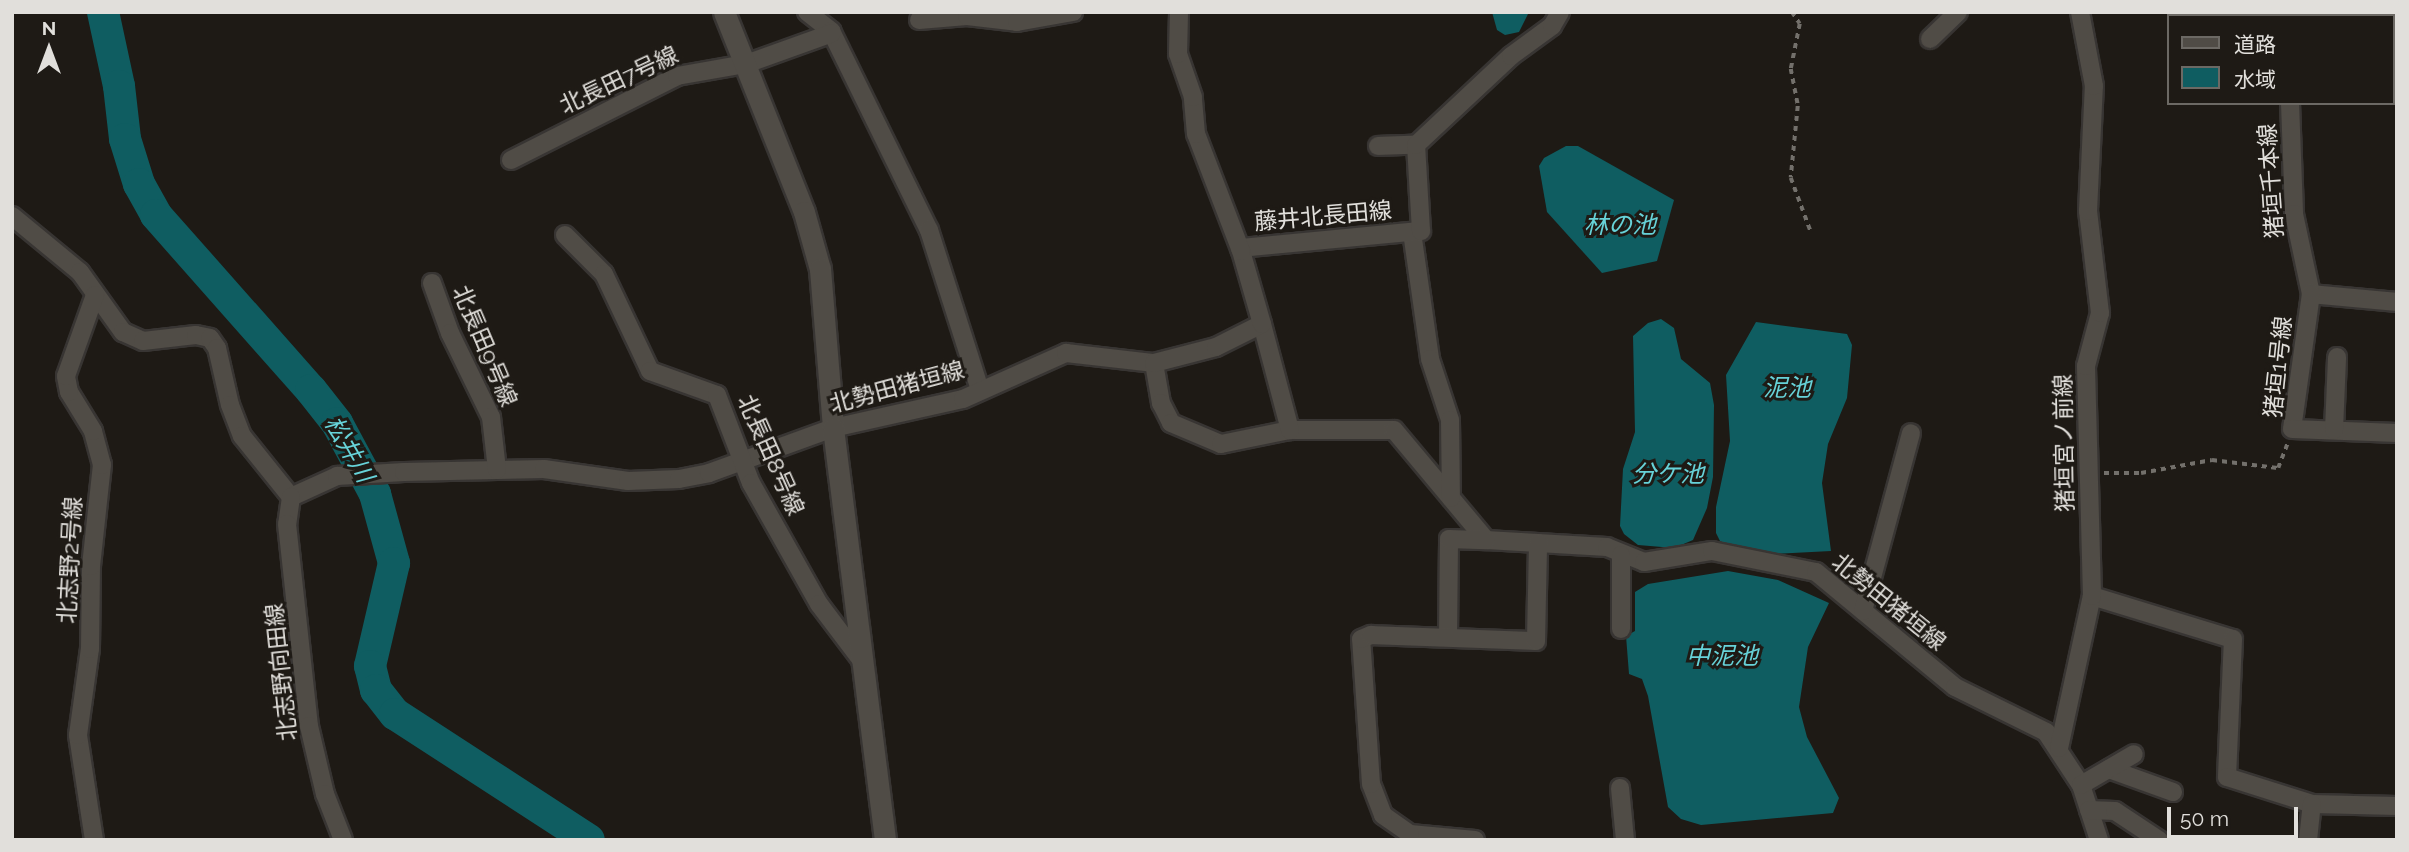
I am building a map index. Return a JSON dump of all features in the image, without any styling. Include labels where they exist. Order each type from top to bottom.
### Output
[{"type":"street","points":[[724,12],[804,212],[820,269],[833,428],[885,840]]},
{"type":"street","points":[[807,12],[832,33],[929,230],[980,390]]},
{"type":"street","points":[[919,20],[967,16],[1017,22],[1073,12]]},
{"type":"street","points":[[1179,12],[1178,54],[1193,97],[1196,135],[1240,248],[1290,430]]},
{"type":"street","points":[[1378,146],[1416,145],[1511,56],[1552,26],[1560,12]]},
{"type":"street","points":[[1930,39],[1958,12]]},
{"type":"street","name":"猪垣宮ノ前線","points":[[2060,748],[2092,596],[2086,366],[2100,313],[2088,211],[2094,86],[2080,12]]},
{"type":"street","name":"北長田7号線","points":[[511,160],[677,76],[746,64],[832,33]]},
{"type":"street","name":"猪垣千本線","points":[[2290,105],[2294,214],[2311,294]]},
{"type":"street","name":"藤井北長田線","points":[[1240,248],[1421,231],[1416,145]]},
{"type":"street","points":[[12,216],[58,250],[123,332],[144,341],[195,335],[210,338],[217,348],[230,405],[242,436],[290,497]]},
{"type":"street","points":[[1412,232],[1430,359],[1450,420],[1451,498]]},
{"type":"street","name":"北長田8号線","points":[[565,235],[604,275],[650,370],[717,395],[742,462],[819,604],[862,661]]},
{"type":"street","name":"北長田9号線","points":[[432,283],[450,333],[491,417],[497,470]]},
{"type":"street","points":[[2311,294],[2397,302]]},
{"type":"street","name":"猪垣1号線","points":[[2311,294],[2292,429],[2397,433]]},
{"type":"street","name":"北志野2号線","points":[[94,840],[78,735],[90,649],[91,566],[102,465],[93,432],[69,392],[66,376],[95,295]]},
{"type":"street","points":[[1262,324],[1216,347],[1154,363],[1161,403],[1171,423],[1186,433],[1231,444],[1290,430],[1394,430],[1486,540]]},
{"type":"street","name":"北勢田猪垣線","points":[[290,497],[337,476],[404,472],[544,469],[650,482],[709,473],[833,428],[963,399],[1066,353],[1154,363]]},
{"type":"street","points":[[2334,430],[2337,357]]},
{"type":"street","points":[[1863,611],[1911,433]]},
{"type":"street","name":"北志野向田線","points":[[290,497],[287,524],[309,726],[325,794],[343,840]]},
{"type":"street","name":"北勢田猪垣線","points":[[1448,637],[1448,539],[1607,547],[1621,555],[1665,562],[1712,551],[1801,566],[1816,572],[1955,687],[2031,723],[2060,748],[2081,785],[2099,840]]},
{"type":"street","points":[[1475,840],[1420,838],[1395,825],[1375,798],[1361,639],[1371,635],[1536,641],[1538,543]]},
{"type":"street","points":[[1621,555],[1621,629]]},
{"type":"street","points":[[2092,596],[2233,639],[2227,777],[2312,804],[2397,806]]},
{"type":"street","points":[[2081,785],[2134,754]]},
{"type":"street","points":[[2109,769],[2173,792]]},
{"type":"street","points":[[1620,788],[1625,840]]},
{"type":"street","points":[[2308,840],[2312,804]]},
{"type":"street","points":[[2089,810],[2115,811],[2159,840]]},
{"type":"path","points":[[1792,12],[1800,24],[1791,69],[1798,106],[1791,178],[1811,232]]},
{"type":"path","points":[[2089,473],[2141,473],[2212,460],[2278,468],[2292,429]]},
{"type":"water","points":[[1492,12],[1529,12],[1519,32],[1505,35],[1497,30]]},
{"type":"water","name":"林の池","points":[[1566,146],[1578,146],[1674,200],[1657,261],[1602,273],[1547,212],[1539,166],[1544,158]]},
{"type":"water","name":"分ケ池","points":[[1661,319],[1674,328],[1681,359],[1710,383],[1714,405],[1713,477],[1707,508],[1693,540],[1674,548],[1638,545],[1624,534],[1620,526],[1623,469],[1635,432],[1633,336],[1648,323]]},
{"type":"water","name":"泥池","points":[[1756,322],[1847,334],[1852,345],[1847,398],[1828,444],[1822,483],[1831,551],[1775,554],[1730,546],[1720,541],[1716,533],[1716,507],[1730,441],[1726,375]]},
{"type":"water","name":"中泥池","points":[[1728,571],[1778,580],[1829,603],[1808,647],[1799,707],[1807,737],[1839,798],[1833,813],[1701,825],[1681,819],[1668,807],[1648,696],[1642,679],[1629,674],[1626,636],[1635,631],[1635,592],[1648,584]]},
{"type":"waterway","name":"松井川","points":[[103,12],[119,86],[125,139],[139,184],[156,215],[337,423],[375,494],[394,563],[370,666],[376,690],[395,714],[589,840]]}]
